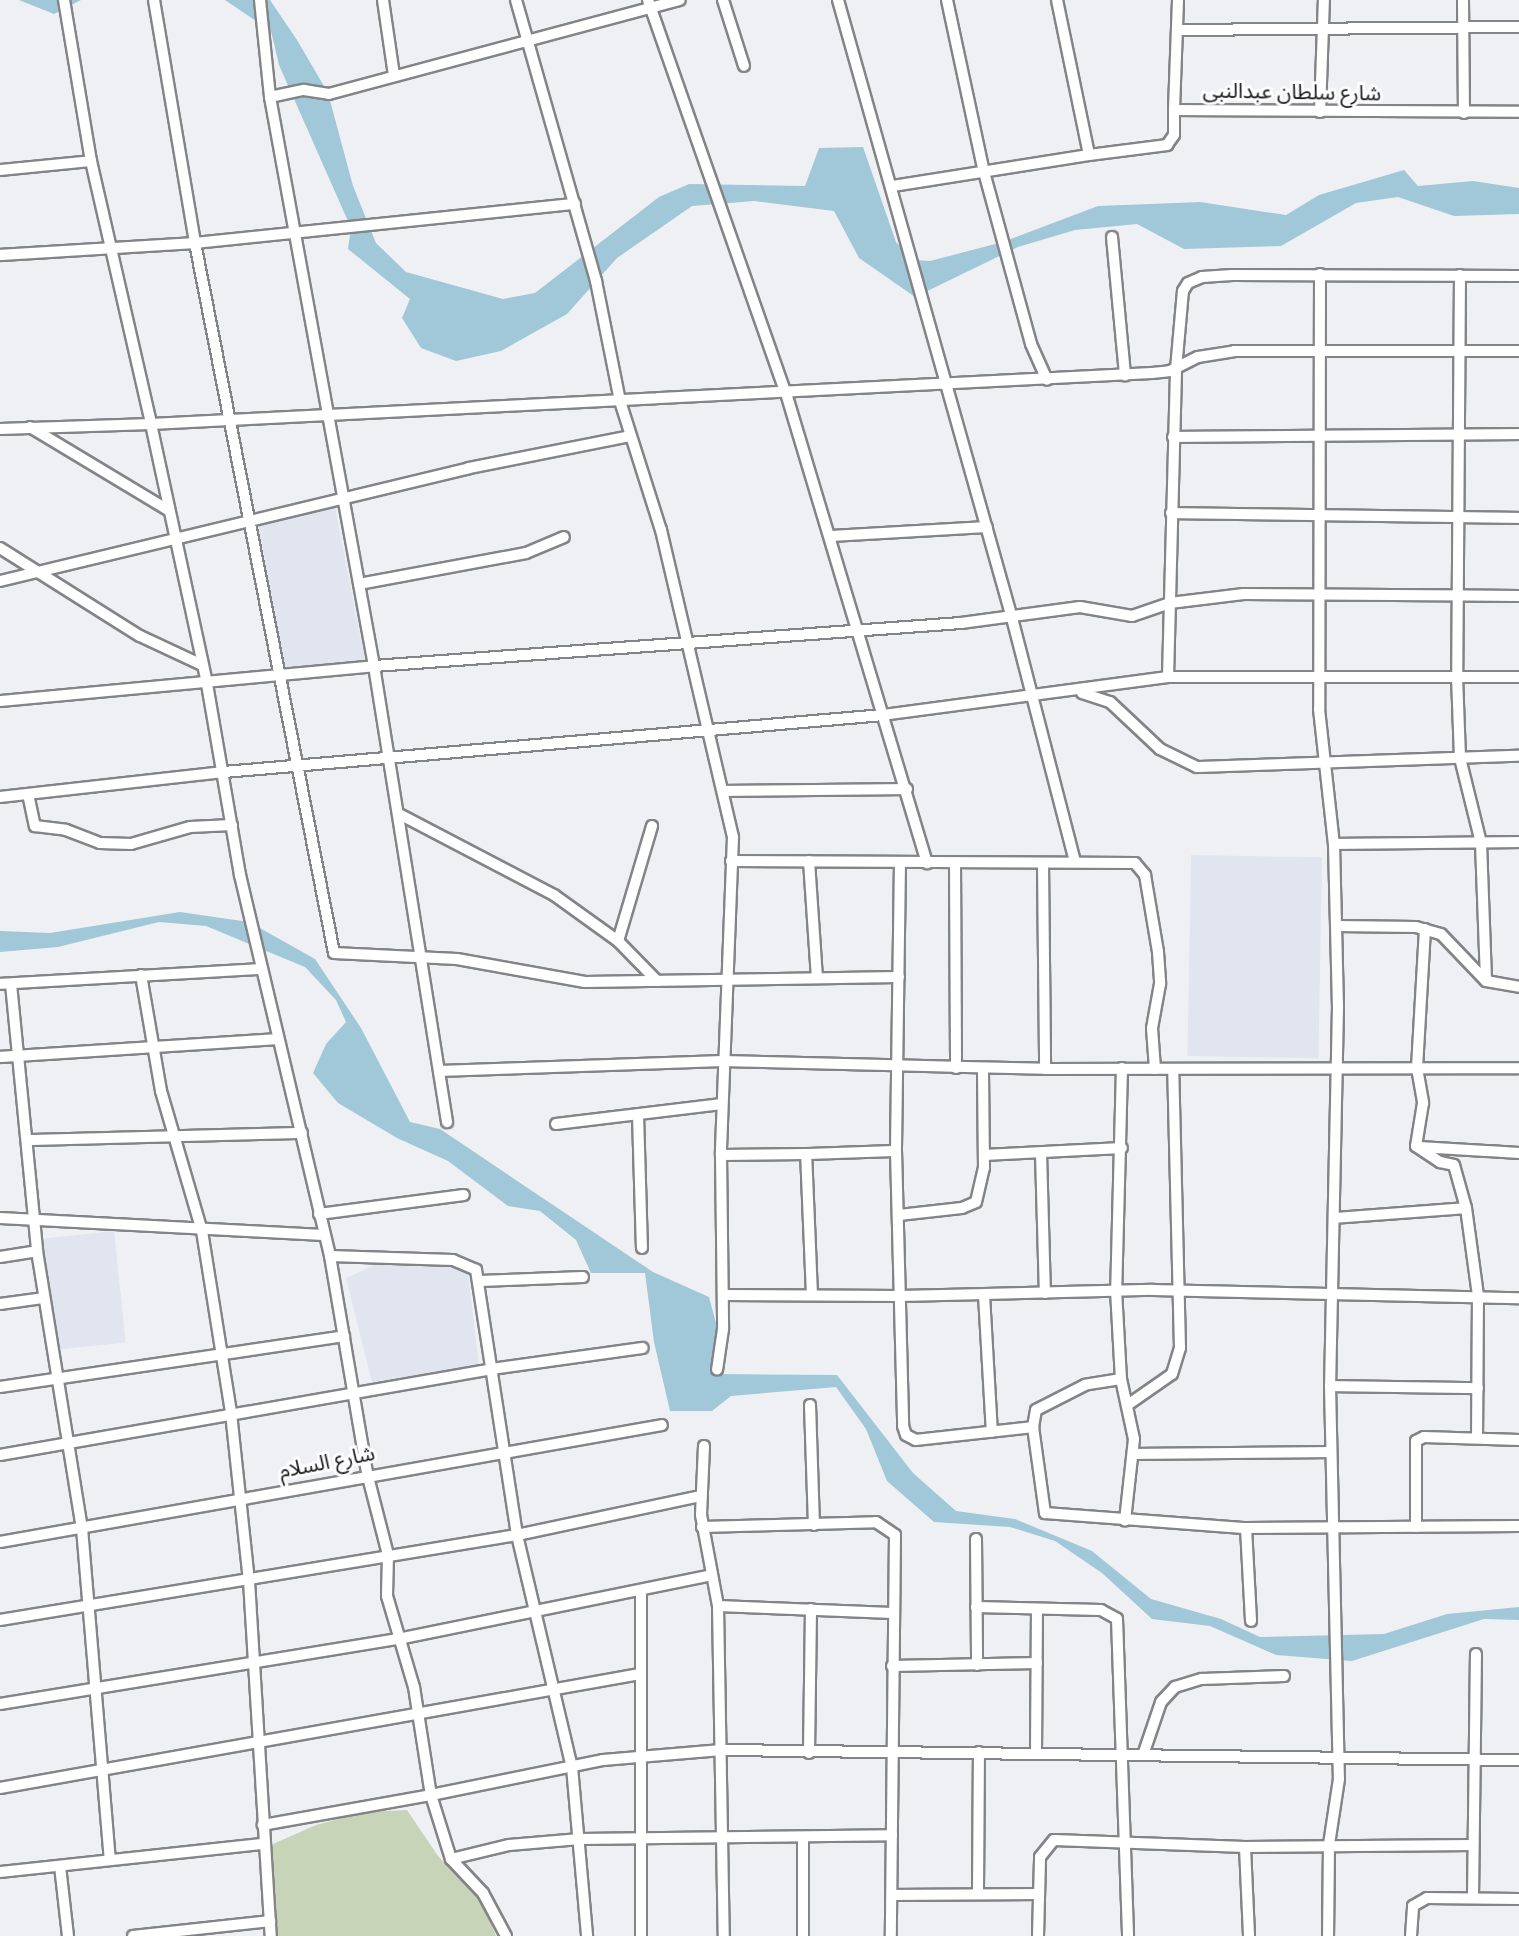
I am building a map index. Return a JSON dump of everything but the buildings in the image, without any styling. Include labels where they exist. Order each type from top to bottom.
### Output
[{"type":"street","points":[[64,0],[91,161],[207,684],[232,825],[277,1039],[330,1255],[367,1474],[388,1555],[387,1596],[403,1638],[431,1795],[452,1859],[483,1893],[506,1936]]},
{"type":"street","points":[[154,0],[195,243],[251,520],[331,950],[341,957],[421,956],[584,982],[726,983],[817,977],[899,977]]},
{"type":"street","points":[[260,0],[270,97],[400,814],[447,1122]]},
{"type":"street","points":[[383,0],[394,75]]},
{"type":"street","points":[[516,0],[607,325],[620,401],[661,530],[733,837],[722,1104],[723,1295],[717,1370]]},
{"type":"street","points":[[270,97],[304,90],[329,94],[528,41],[650,4],[680,0]]},
{"type":"street","points":[[723,0],[744,66]]},
{"type":"street","points":[[838,0],[893,186],[987,527],[1075,862]]},
{"type":"street","points":[[947,0],[984,172],[1031,344],[1047,380]]},
{"type":"street","points":[[1057,0],[1089,155]]},
{"type":"street","name":"شارع سلطان عبدالنبى","points":[[1178,0],[1174,110],[1519,112]]},
{"type":"street","points":[[1320,112],[1324,0]]},
{"type":"street","points":[[1463,0],[1464,113]]},
{"type":"street","points":[[650,4],[786,393],[907,789],[927,863]]},
{"type":"street","points":[[1177,30],[1519,27]]},
{"type":"street","points":[[893,186],[1167,145],[1174,135],[1174,110]]},
{"type":"street","points":[[0,170],[91,161]]},
{"type":"street","points":[[0,254],[195,243],[575,204]]},
{"type":"street","points":[[1112,237],[1125,375]]},
{"type":"street","points":[[1320,274],[1318,675],[1334,844],[1337,926],[1330,1451],[1339,1758],[1329,1844],[1328,1936]]},
{"type":"street","points":[[1168,677],[1175,369],[1183,291],[1194,279],[1320,274],[1519,276]]},
{"type":"street","points":[[1460,275],[1457,676],[1461,758],[1481,843],[1486,981]]},
{"type":"street","points":[[0,428],[151,424],[1047,380],[1175,369],[1198,357],[1234,351],[1519,351]]},
{"type":"street","points":[[30,427],[168,510]]},
{"type":"street","points":[[1173,437],[1519,434]]},
{"type":"street","points":[[0,581],[44,572],[175,536],[469,468],[630,436]]},
{"type":"street","points":[[1171,513],[1318,518],[1519,518]]},
{"type":"street","points":[[831,536],[987,527]]},
{"type":"street","points":[[359,584],[526,553],[564,537]]},
{"type":"street","points":[[0,548],[44,572],[141,636],[202,665]]},
{"type":"street","points":[[0,701],[207,684],[374,666],[687,646],[1012,618],[1080,607],[1132,616],[1170,603],[1220,595],[1318,592],[1519,596]]},
{"type":"street","points":[[0,797],[224,772],[883,715],[1033,698],[1168,677],[1519,677]]},
{"type":"street","points":[[1076,691],[1110,702],[1160,749],[1189,766],[1519,756]]},
{"type":"street","points":[[724,792],[907,789]]},
{"type":"street","points":[[28,794],[35,826],[66,830],[100,843],[131,844],[190,827],[232,825]]},
{"type":"street","points":[[400,814],[554,895],[618,941],[657,981]]},
{"type":"street","points":[[618,941],[652,826]]},
{"type":"street","points":[[1334,844],[1519,842]]},
{"type":"street","points":[[731,861],[1043,864],[1129,861],[1145,875],[1160,972],[1152,1028],[1155,1069]]},
{"type":"street","points":[[809,862],[817,977]]},
{"type":"street","points":[[900,862],[896,1151],[899,1215],[899,1377],[906,1435],[916,1440],[1033,1427]]},
{"type":"street","points":[[956,864],[956,1068]]},
{"type":"street","points":[[1043,864],[1045,1069]]},
{"type":"street","points":[[1337,926],[1425,929],[1449,940],[1486,981],[1519,987]]},
{"type":"street","points":[[1416,1146],[1423,1103],[1417,1068],[1425,929]]},
{"type":"street","points":[[110,1860],[82,1528],[54,1379],[37,1251],[18,1055],[6,984],[262,968]]},
{"type":"street","points":[[141,975],[151,1048],[202,1231],[231,1413],[249,1581],[271,1936]]},
{"type":"street","points":[[0,1057],[277,1039]]},
{"type":"street","points":[[439,1071],[723,1061],[1045,1069],[1519,1068]]},
{"type":"street","points":[[899,1215],[962,1208],[976,1202],[984,1155],[984,1068]]},
{"type":"street","points":[[1122,1068],[1122,1148],[1116,1290],[1121,1379],[1129,1404],[1134,1454],[1125,1521]]},
{"type":"street","points":[[1129,1404],[1176,1368],[1179,1291],[1173,1069]]},
{"type":"street","points":[[556,1124],[722,1104]]},
{"type":"street","points":[[638,1115],[642,1248]]},
{"type":"street","points":[[27,1140],[302,1133]]},
{"type":"street","points":[[1416,1146],[1519,1153]]},
{"type":"street","points":[[1416,1146],[1440,1163],[1454,1165],[1466,1208],[1478,1296],[1477,1438]]},
{"type":"street","points":[[984,1155],[1122,1148]]},
{"type":"street","points":[[721,1155],[896,1151]]},
{"type":"street","points":[[1041,1153],[1045,1293]]},
{"type":"street","points":[[806,1154],[812,1294]]},
{"type":"street","points":[[319,1214],[464,1195]]},
{"type":"street","points":[[1334,1218],[1466,1208]]},
{"type":"street","points":[[0,1218],[202,1231],[324,1235]]},
{"type":"street","points":[[0,1257],[37,1251]]},
{"type":"street","points":[[330,1255],[453,1260],[472,1266],[480,1282],[502,1451],[517,1535],[572,1767],[587,1936]]},
{"type":"street","points":[[480,1282],[583,1278]]},
{"type":"street","points":[[723,1295],[900,1297],[1116,1290],[1519,1298]]},
{"type":"street","points":[[984,1295],[992,1432]]},
{"type":"street","points":[[0,1304],[43,1298]]},
{"type":"street","points":[[0,1387],[221,1352],[345,1336]]},
{"type":"street","points":[[0,1455],[491,1369],[643,1348]]},
{"type":"street","points":[[1121,1379],[1095,1382],[1045,1401],[1036,1410],[1033,1427],[1045,1513],[1246,1528],[1519,1526]]},
{"type":"street","points":[[1330,1386],[1478,1388]]},
{"type":"street","points":[[810,1405],[814,1525]]},
{"type":"street","name":"شارع السلام","points":[[0,1542],[367,1474],[662,1424]]},
{"type":"street","points":[[1416,1527],[1416,1441],[1424,1437],[1519,1440]]},
{"type":"street","points":[[704,1446],[700,1496],[702,1527],[718,1606],[724,1936]]},
{"type":"street","points":[[1134,1454],[1330,1451]]},
{"type":"street","points":[[0,1620],[517,1535],[700,1496]]},
{"type":"street","points":[[702,1527],[876,1522],[890,1528],[896,1546],[890,1755],[891,1936]]},
{"type":"street","points":[[1246,1528],[1251,1621]]},
{"type":"street","points":[[976,1539],[977,1665]]},
{"type":"street","points":[[0,1704],[403,1638],[712,1575]]},
{"type":"street","points":[[640,1590],[641,1936]]},
{"type":"street","points":[[718,1606],[892,1613]]},
{"type":"street","points":[[976,1607],[1101,1610],[1117,1619],[1118,1754],[1128,1936]]},
{"type":"street","points":[[808,1753],[811,1609]]},
{"type":"street","points":[[1036,1752],[1037,1609]]},
{"type":"street","points":[[1473,1898],[1476,1654]]},
{"type":"street","points":[[892,1666],[1037,1664]]},
{"type":"street","points":[[0,1788],[259,1741],[418,1716],[552,1688],[640,1674]]},
{"type":"street","points":[[1143,1755],[1161,1702],[1175,1688],[1202,1679],[1284,1676]]},
{"type":"street","points":[[263,1825],[640,1755],[722,1750],[890,1755],[1036,1752],[1519,1760]]},
{"type":"street","points":[[978,1891],[979,1752]]},
{"type":"street","points":[[452,1859],[509,1845],[580,1839],[723,1834],[803,1837],[892,1835]]},
{"type":"street","points":[[803,1837],[803,1936]]},
{"type":"street","points":[[1038,1936],[1040,1857],[1048,1842],[1245,1847],[1329,1844],[1474,1845]]},
{"type":"street","points":[[0,1871],[264,1844]]},
{"type":"street","points":[[1245,1847],[1249,1936]]},
{"type":"street","points":[[60,1866],[68,1936]]},
{"type":"street","points":[[892,1895],[978,1891],[1039,1894]]},
{"type":"street","points":[[1411,1936],[1411,1914],[1419,1901],[1519,1899]]},
{"type":"street","points":[[133,1936],[270,1922]]},
{"type":"shaded area","points":[[335,507],[365,662],[288,677],[257,522]]},
{"type":"shaded area","points":[[1191,855],[1322,857],[1318,1058],[1187,1056]]},
{"type":"shaded area","points":[[114,1231],[126,1342],[53,1350],[41,1239]]},
{"type":"shaded area","points":[[401,1263],[459,1267],[468,1274],[479,1365],[372,1382],[346,1278],[375,1265]]},
{"type":"green space","points":[[407,1810],[438,1856],[481,1901],[496,1936],[274,1936],[268,1854],[273,1844],[316,1825],[364,1812]]},
{"type":"water","points":[[19,0],[81,0],[54,14]]},
{"type":"water","points":[[225,0],[270,0],[297,40],[328,93],[353,186],[376,243],[406,272],[503,299],[535,293],[659,197],[689,184],[805,186],[819,148],[863,147],[896,242],[913,260],[930,261],[1003,242],[1098,206],[1200,202],[1286,215],[1319,195],[1404,170],[1418,186],[1473,181],[1519,188],[1519,214],[1454,216],[1398,197],[1356,203],[1281,246],[1184,249],[1137,224],[1075,230],[1018,247],[915,297],[859,258],[834,211],[754,201],[692,206],[617,258],[567,314],[501,351],[456,361],[421,348],[402,318],[410,299],[348,249],[351,228],[279,65],[271,31]]},
{"type":"water","points":[[180,912],[249,922],[315,959],[361,1028],[410,1122],[440,1129],[653,1272],[709,1297],[719,1334],[715,1374],[837,1375],[913,1473],[956,1511],[1015,1519],[1092,1551],[1151,1599],[1221,1619],[1260,1637],[1384,1634],[1447,1614],[1519,1607],[1519,1620],[1484,1619],[1352,1661],[1276,1655],[1210,1626],[1152,1619],[1102,1573],[1055,1541],[1010,1527],[934,1522],[887,1481],[866,1429],[836,1387],[731,1396],[712,1411],[670,1411],[654,1342],[645,1273],[591,1273],[576,1240],[540,1211],[508,1206],[448,1161],[397,1138],[338,1103],[313,1073],[326,1044],[346,1022],[336,1000],[305,967],[206,926],[159,922],[58,947],[0,952],[0,931],[50,933]]}]
